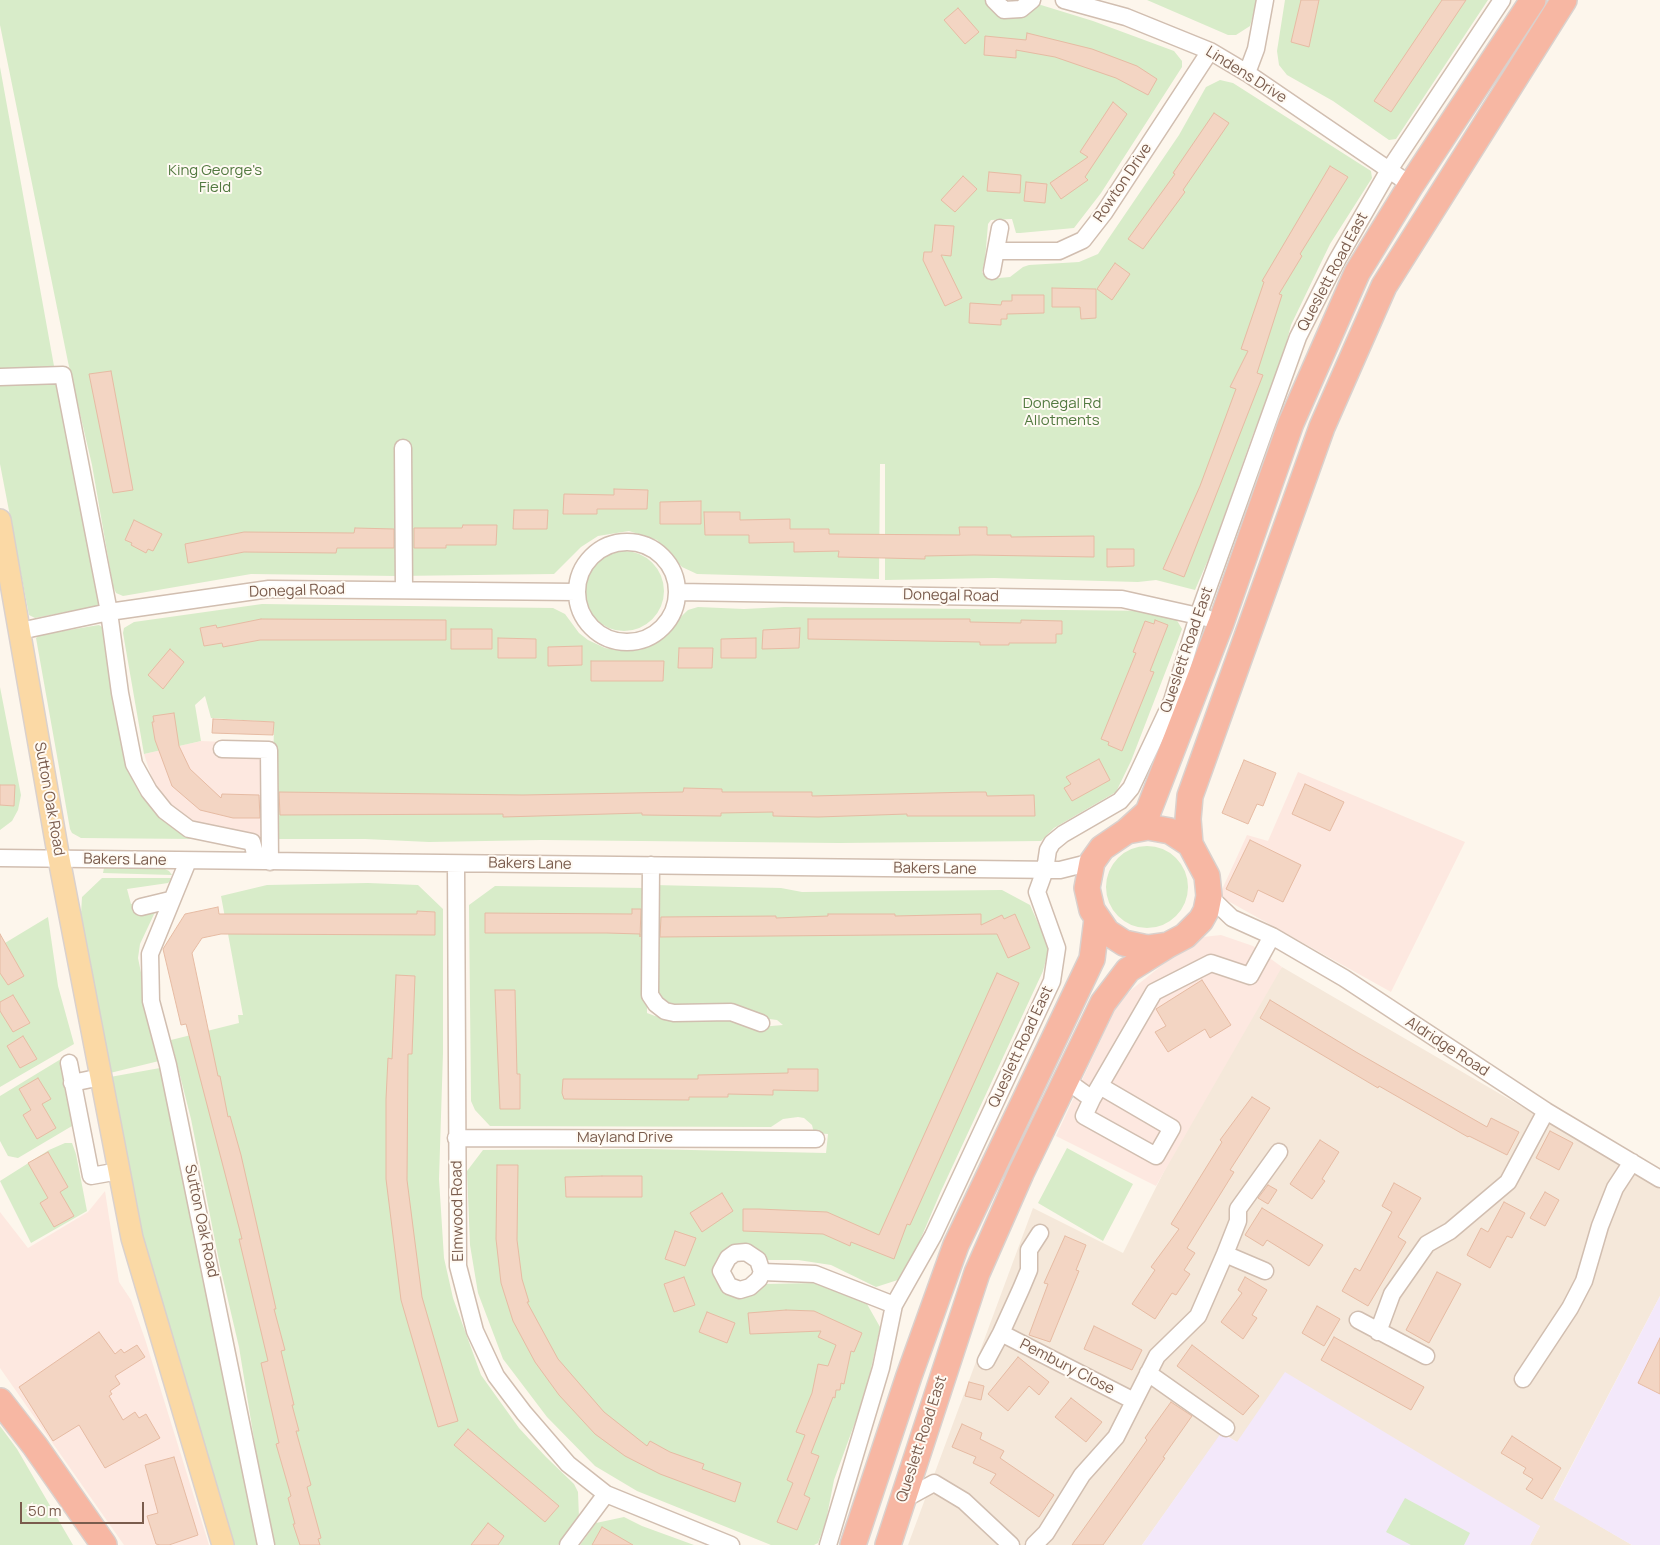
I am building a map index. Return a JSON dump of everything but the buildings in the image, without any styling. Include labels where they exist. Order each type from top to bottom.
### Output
[{"type":"highway","name":"Queslett Road East","points":[[1127,831],[1148,812],[1221,623],[1291,423],[1357,273],[1410,185],[1533,0]]},
{"type":"highway","points":[[1190,844],[1188,819],[1190,796],[1334,400],[1384,286],[1564,0]]},
{"type":"highway","points":[[1410,185],[1435,204]]},
{"type":"highway","points":[[1221,623],[1250,630]]},
{"type":"highway","points":[[1148,827],[1161,828],[1180,836],[1190,844],[1207,876],[1209,896],[1206,911],[1201,920],[1185,936],[1168,945],[1147,948],[1124,943],[1107,932],[1092,910],[1087,888],[1092,862],[1109,842],[1127,831],[1148,827]]},
{"type":"highway","name":"Queslett Road East","points":[[853,1545],[909,1376],[956,1245],[1092,959],[1097,919]]},
{"type":"highway","name":"Queslett Road East","points":[[888,1545],[977,1273],[1021,1173],[1103,1003],[1128,970],[1168,945]]},
{"type":"highway","points":[[909,1376],[940,1385]]},
{"type":"highway","points":[[0,1401],[35,1446],[104,1545]]},
{"type":"main road","name":"Sutton Oak Road","points":[[0,520],[59,859],[135,1247],[223,1545]]},
{"type":"street","points":[[994,0],[1004,10],[1021,9],[1032,0]]},
{"type":"street","name":"Lindens Drive","points":[[1064,0],[1126,17],[1210,50],[1247,73],[1410,185]]},
{"type":"street","points":[[1247,73],[1256,49],[1265,0]]},
{"type":"street","name":"Queslett Road East","points":[[828,1545],[881,1368],[894,1305],[934,1236],[1052,981],[1057,948],[1037,892],[1053,870],[1048,850],[1052,844],[1120,801],[1132,788],[1172,701],[1198,616],[1298,336],[1336,262],[1390,170],[1502,0]]},
{"type":"street","name":"Rowton Drive","points":[[997,250],[1059,252],[1083,240],[1104,213],[1210,50]]},
{"type":"street","points":[[992,271],[1000,228]]},
{"type":"street","points":[[0,377],[63,375],[109,612],[120,693],[134,764],[149,791],[165,811],[189,829],[252,842],[263,862]]},
{"type":"street","points":[[403,448],[404,590]]},
{"type":"street","points":[[636,543],[650,548],[664,559],[672,570],[677,592],[672,615],[657,632],[642,640],[626,642],[614,641],[590,626],[580,610],[577,592],[582,571],[591,558],[601,550],[617,544],[636,543]]},
{"type":"street","name":"Donegal Road","points":[[20,631],[109,612],[269,589],[577,592]]},
{"type":"street","name":"Donegal Road","points":[[677,592],[1122,599],[1221,623]]},
{"type":"street","points":[[222,749],[269,750],[263,862]]},
{"type":"street","name":"Bakers Lane","points":[[0,858],[1053,870],[1092,862]]},
{"type":"street","name":"Sutton Oak Road","points":[[188,861],[170,900],[150,954],[151,1001],[170,1074],[266,1545]]},
{"type":"street","name":"Elmwood Road","points":[[456,864],[458,1266],[475,1330],[496,1376],[524,1413],[568,1464],[606,1494],[730,1545]]},
{"type":"street","points":[[651,866],[650,995],[656,1004],[665,1011],[674,1013],[732,1012],[761,1023]]},
{"type":"street","points":[[1053,870],[1087,888]]},
{"type":"street","name":"Aldridge Road","points":[[1209,896],[1232,918],[1272,936],[1344,978],[1546,1111],[1660,1179]]},
{"type":"street","points":[[140,907],[170,900]]},
{"type":"street","name":"Aldridge Road","points":[[1201,920],[1232,918]]},
{"type":"street","points":[[1067,1081],[1096,1092],[1172,1128],[1156,1156],[1084,1116],[1096,1092],[1154,992],[1211,962],[1250,976],[1272,936]]},
{"type":"street","points":[[69,1063],[91,1176],[119,1171]]},
{"type":"street","points":[[72,1083],[102,1077]]},
{"type":"street","points":[[1378,1332],[1392,1294],[1427,1244],[1450,1231],[1508,1182],[1546,1111]]},
{"type":"street","name":"Mayland Drive","points":[[456,1138],[795,1132],[816,1139]]},
{"type":"street","points":[[1034,1545],[1046,1533],[1082,1475],[1116,1437],[1157,1356],[1198,1316],[1238,1221],[1238,1209],[1279,1152]]},
{"type":"street","points":[[1523,1379],[1570,1308],[1584,1281],[1600,1226],[1615,1188],[1632,1162]]},
{"type":"street","name":"Pembury Close","points":[[986,1360],[1001,1333],[1029,1270],[1028,1250],[1040,1233]]},
{"type":"street","points":[[1225,1254],[1265,1271]]},
{"type":"street","points":[[762,1272],[814,1274],[894,1305]]},
{"type":"street","points":[[1358,1320],[1426,1356]]},
{"type":"street","name":"Pembury Close","points":[[1001,1333],[1134,1401]]},
{"type":"street","points":[[881,1368],[909,1376]]},
{"type":"street","points":[[1148,1373],[1226,1428]]},
{"type":"street","points":[[916,1462],[934,1483],[964,1501],[1011,1545]]},
{"type":"street","points":[[903,1500],[934,1483]]},
{"type":"street","points":[[568,1545],[606,1494]]},
{"type":"shaded area","points":[[201,741],[274,744],[272,839],[242,837],[184,819],[167,802],[153,781],[144,754]]},
{"type":"shaded area","points":[[1298,772],[1465,842],[1391,992],[1219,896],[1247,835],[1268,841]]},
{"type":"shaded area","points":[[1221,935],[1253,946],[1282,967],[1156,1186],[1056,1136],[1116,1007],[1131,990],[1181,950],[1203,937]]},
{"type":"shaded area","points":[[1282,967],[1660,1187],[1660,1296],[1554,1499],[1632,1545],[1530,1545],[1540,1526],[1237,1442],[1222,1433],[1142,1545],[908,1545],[1033,1208],[1123,1253],[1236,1028]]},
{"type":"shaded area","points":[[105,1191],[119,1282],[131,1300],[145,1339],[209,1545],[124,1545],[0,1368],[0,1212],[28,1248],[88,1212]]},
{"type":"shaded area","points":[[1660,1296],[1660,1545],[1632,1545],[1554,1500]]},
{"type":"shaded area","points":[[1285,1372],[1540,1526],[1530,1545],[1142,1545],[1221,1433],[1237,1442]]},
{"type":"green space","points":[[0,0],[986,0],[996,12],[1041,5],[1093,21],[1174,51],[1182,61],[1182,67],[1101,193],[1074,228],[1016,233],[1012,219],[991,220],[988,224],[982,272],[988,279],[1010,277],[1023,267],[1029,265],[1079,262],[1098,254],[1179,135],[1206,87],[1220,80],[1233,83],[1371,171],[1372,178],[1330,244],[1291,325],[1281,364],[1252,437],[1211,553],[1195,590],[1156,580],[1138,582],[994,578],[885,580],[885,464],[880,464],[879,579],[697,574],[682,567],[657,540],[629,531],[598,536],[581,547],[554,574],[397,576],[251,574],[123,596],[116,593],[113,586],[92,465],[68,362],[0,25]]},
{"type":"green space","points":[[1147,0],[1257,0],[1250,26],[1236,35],[1228,35]]},
{"type":"green space","points":[[1285,0],[1488,0],[1396,139],[1389,140],[1333,101],[1287,75],[1279,65],[1277,51]]},
{"type":"green space","points":[[0,67],[54,366],[44,372],[0,372]]},
{"type":"green space","points":[[0,382],[61,385],[101,601],[97,606],[35,618],[29,615],[0,464]]},
{"type":"green space","points":[[624,551],[639,554],[652,563],[661,576],[664,591],[661,606],[652,619],[639,628],[624,631],[609,628],[596,619],[587,606],[584,591],[587,576],[596,563],[609,554]]},
{"type":"green space","points":[[262,604],[553,608],[565,614],[579,633],[588,640],[605,648],[625,651],[637,650],[656,641],[688,610],[698,607],[744,609],[784,607],[1157,611],[1175,617],[1182,629],[1131,761],[1116,792],[1054,828],[1041,841],[839,843],[542,840],[429,842],[365,839],[272,839],[274,722],[211,718],[205,696],[195,705],[201,741],[144,754],[123,633],[124,628],[134,622]]},
{"type":"green space","points":[[99,625],[106,630],[133,781],[140,794],[158,815],[195,839],[81,838],[72,833],[70,829],[36,638],[39,635]]},
{"type":"green space","points":[[0,687],[21,795],[18,810],[12,821],[0,830]]},
{"type":"green space","points":[[1147,846],[1163,849],[1176,858],[1185,871],[1188,887],[1185,903],[1176,916],[1163,925],[1147,928],[1131,925],[1118,916],[1109,903],[1106,887],[1109,871],[1118,858],[1131,849]]},
{"type":"green space","points":[[104,868],[165,869],[172,875],[103,873]]},
{"type":"green space","points":[[102,878],[173,878],[168,883],[127,889],[131,904],[147,902],[156,910],[140,944],[138,958],[159,1061],[110,1073],[81,914],[82,897]]},
{"type":"green space","points":[[368,883],[418,885],[443,909],[443,1053],[439,1179],[444,1258],[453,1298],[481,1375],[519,1428],[574,1484],[578,1492],[579,1518],[558,1545],[275,1545],[260,1476],[239,1347],[220,1266],[191,1119],[171,1040],[239,1023],[238,1015],[243,1015],[221,896],[267,885]]},
{"type":"green space","points":[[654,885],[781,888],[802,892],[1002,890],[1030,905],[1049,948],[1043,971],[941,1191],[904,1278],[876,1287],[831,1265],[798,1260],[768,1260],[729,1248],[716,1260],[713,1271],[715,1280],[722,1290],[742,1297],[754,1295],[766,1284],[816,1283],[867,1304],[880,1327],[866,1392],[834,1480],[826,1521],[818,1543],[814,1545],[771,1545],[637,1491],[595,1466],[547,1417],[503,1359],[478,1293],[470,1245],[467,1171],[483,1150],[646,1149],[826,1153],[828,1134],[814,1133],[812,1125],[804,1118],[798,1117],[783,1119],[771,1127],[490,1126],[475,1110],[471,1101],[469,905],[495,886],[646,888],[647,1013],[668,1018],[733,1017],[760,1027],[783,1025],[777,1020],[670,1006],[655,992]]},
{"type":"green space","points":[[48,917],[58,986],[74,1044],[0,1087],[0,946]]},
{"type":"green space","points":[[61,1059],[72,1126],[18,1158],[8,1156],[0,1141],[0,1096]]},
{"type":"green space","points":[[160,1068],[213,1310],[259,1545],[231,1545],[169,1338],[130,1188],[110,1077]]},
{"type":"green space","points":[[65,1143],[72,1143],[76,1154],[87,1211],[31,1243],[0,1181],[49,1150]]},
{"type":"green space","points":[[1067,1148],[1133,1184],[1103,1241],[1038,1203]]},
{"type":"green space","points":[[0,1426],[17,1449],[73,1545],[0,1545]]},
{"type":"green space","points":[[1405,1498],[1470,1533],[1464,1545],[1411,1545],[1386,1532]]},
{"type":"green space","points":[[624,1517],[642,1526],[694,1545],[580,1545],[596,1523]]},
{"type":"park label","name":"King George's Field","points":[[215,180]]},
{"type":"park label","name":"Donegal Rd Allotments","points":[[1062,412]]}]
